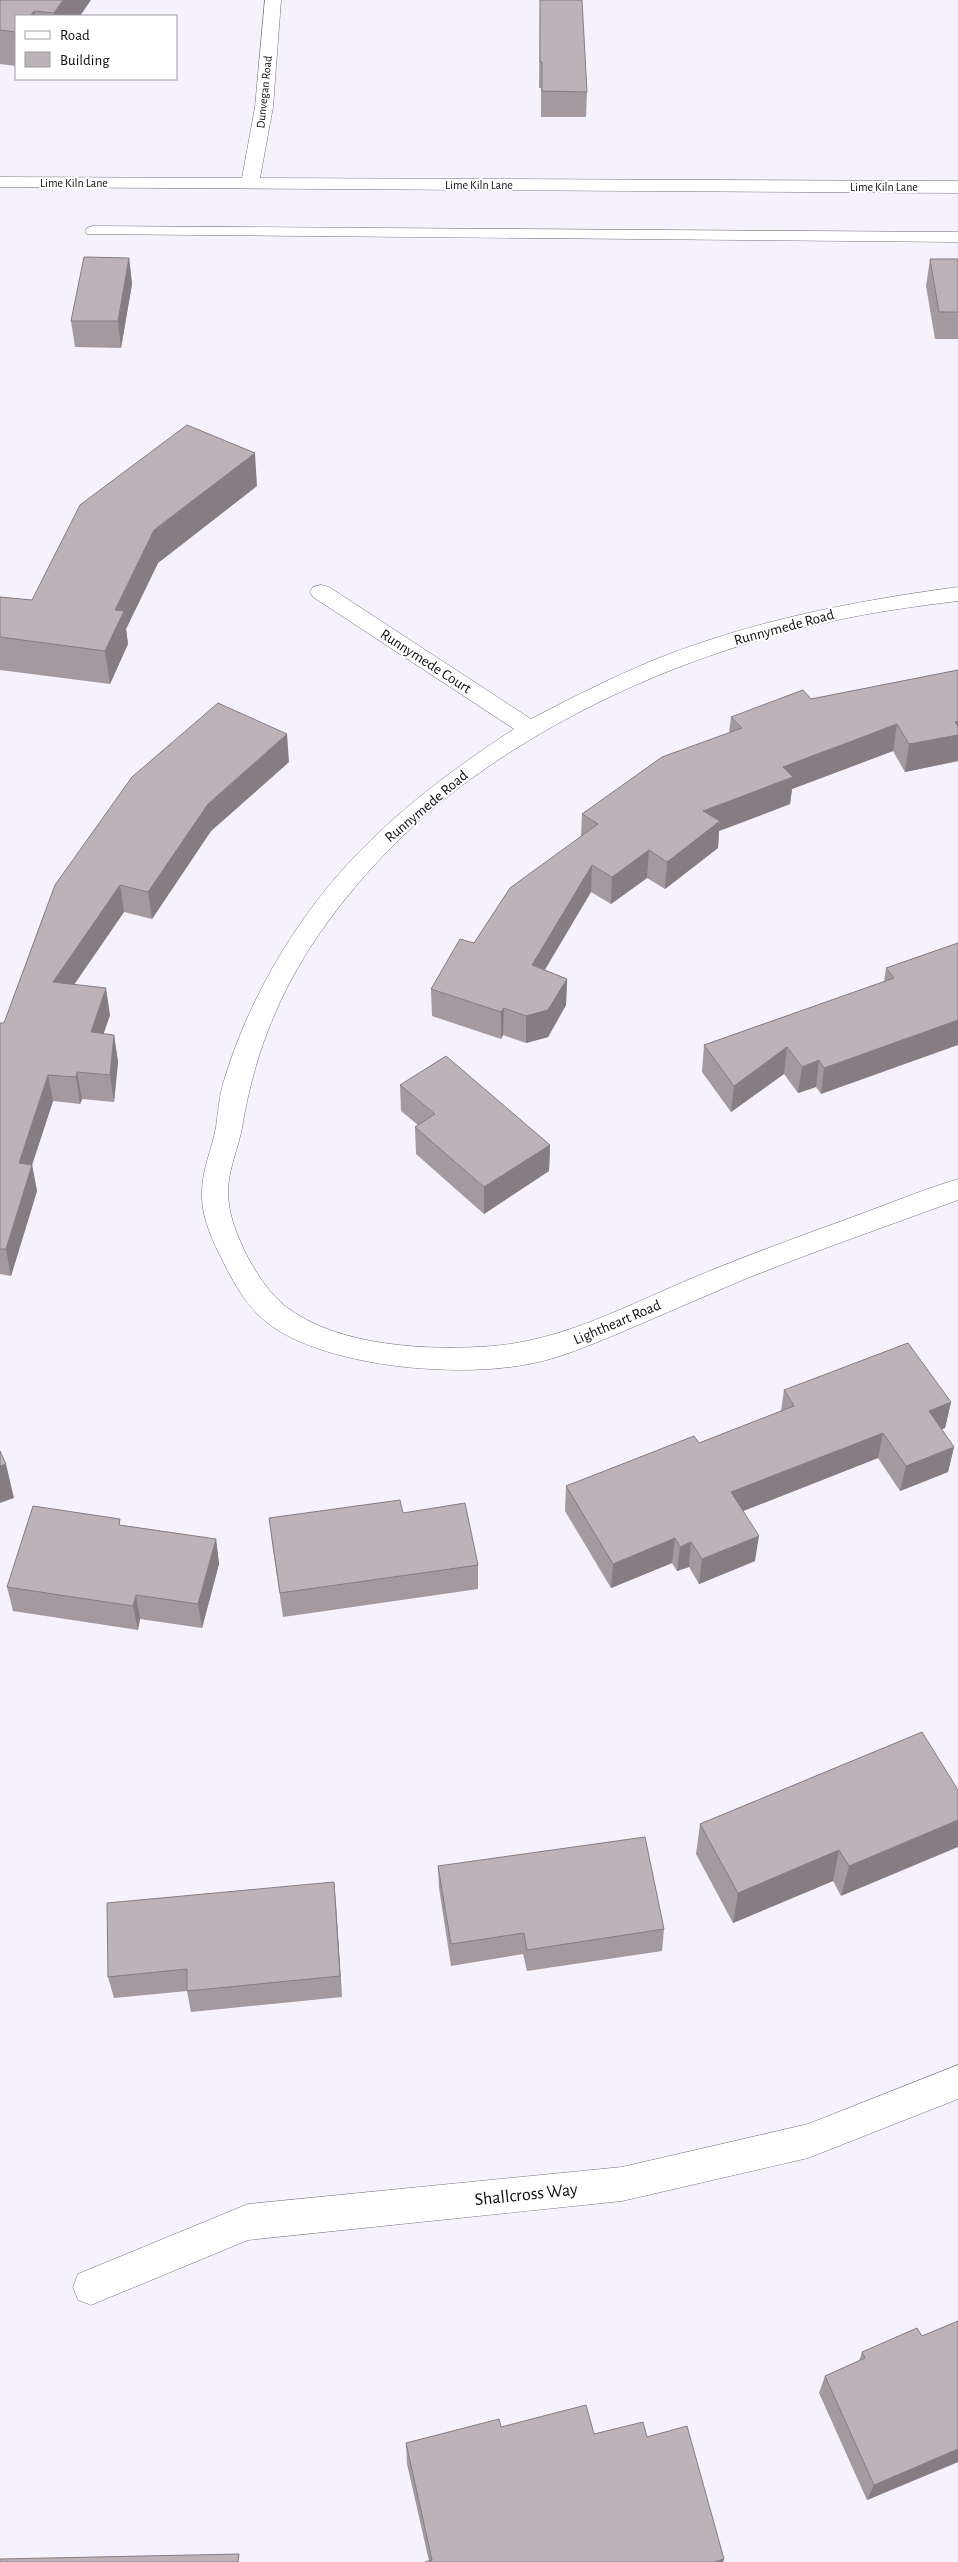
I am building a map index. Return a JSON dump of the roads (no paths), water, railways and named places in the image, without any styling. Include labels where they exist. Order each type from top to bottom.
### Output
[{"type":"street","name":"Dunvegan Road","points":[[250,184],[264,107],[273,0]]},
{"type":"street","name":"Lime Kiln Lane","points":[[0,182],[958,187]]},
{"type":"street","name":"Runnymede Court","points":[[321,592],[531,730]]},
{"type":"street","name":"Runnymede Road","points":[[269,1307],[249,1285],[220,1230],[215,1188],[228,1131],[235,1086],[256,1027],[292,956],[328,904],[380,844],[459,776],[531,730],[601,691],[707,648],[813,617],[904,600],[958,594]]},
{"type":"street","name":"Lightheart Road","points":[[269,1307],[280,1317],[318,1335],[363,1350],[421,1360],[523,1354],[572,1341],[735,1272],[958,1189]]},
{"type":"street","name":"Shallcross Way","points":[[91,2287],[248,2222],[622,2184],[808,2141],[958,2082]]},
{"type":"lane","points":[[93,230],[958,237]]}]
